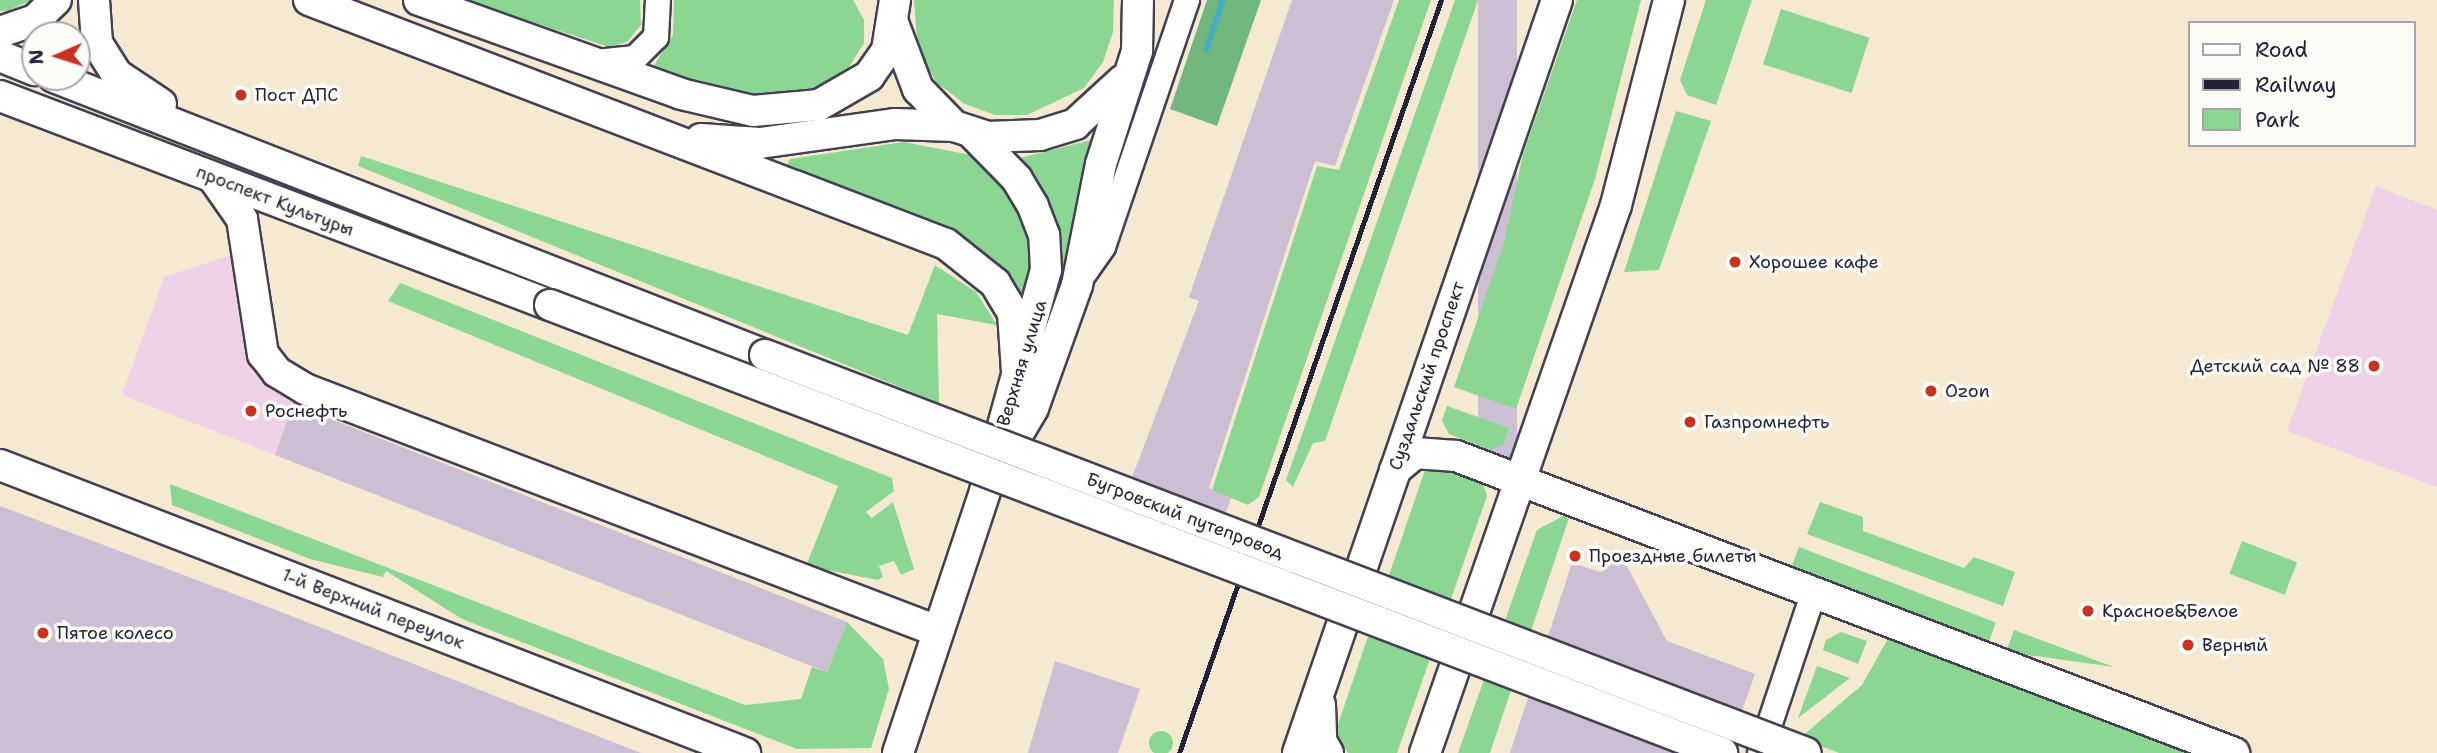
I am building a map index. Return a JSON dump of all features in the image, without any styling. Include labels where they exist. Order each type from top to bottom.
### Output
[{"type":"main road","points":[[0,32],[35,20],[56,0]]},
{"type":"main road","points":[[94,0],[97,43],[116,74],[203,135]]},
{"type":"main road","points":[[309,0],[946,244],[972,260],[1013,313],[1017,372]]},
{"type":"main road","points":[[419,0],[723,107],[819,105],[869,76],[887,50],[890,7]]},
{"type":"main road","name":"Суздальский проспект","points":[[1298,753],[1558,0]]},
{"type":"main road","points":[[1425,753],[1616,205],[1670,0]]},
{"type":"main road","name":"Верхняя улица","points":[[890,7],[918,89],[1017,179],[1044,235],[1042,300],[1017,372],[985,491],[898,753]]},
{"type":"main road","name":"Верхняя улица","points":[[985,491],[1032,408],[1077,285],[1101,164],[1127,76],[1143,8]]},
{"type":"main road","points":[[0,56],[21,64]]},
{"type":"main road","points":[[649,129],[760,143],[896,124],[963,129],[1006,139],[1075,124],[1127,76]]},
{"type":"main road","name":"проспект Культуры","points":[[90,91],[564,278]]},
{"type":"main road","name":"проспект Культуры","points":[[0,96],[550,305]]},
{"type":"main road","points":[[214,179],[242,219],[263,354],[277,372],[318,394],[937,631]]},
{"type":"main road","name":"Бугровский путепровод","points":[[564,278],[1806,753]]},
{"type":"main road","name":"Бугровский путепровод","points":[[550,305],[1722,753]]},
{"type":"main road","points":[[1395,470],[1427,451],[1519,479],[2234,753]]},
{"type":"main road","name":"1-й Верхний переулок","points":[[0,465],[745,753]]},
{"type":"main road","points":[[1324,677],[1318,724],[1328,753]]},
{"type":"street","points":[[596,62],[635,58],[656,37],[658,0]]},
{"type":"street","points":[[1077,285],[1103,247],[1187,0]]},
{"type":"street","points":[[1760,753],[1814,592]]},
{"type":"shaded area","points":[[1292,0],[1394,0],[1335,166],[1315,161],[1209,488],[1231,498],[1222,523],[1128,488],[1199,301],[1189,297]]},
{"type":"shaded area","points":[[1478,0],[1517,0],[1517,467],[1478,467]]},
{"type":"shaded area","name":"Детский сад № 88","points":[[2376,186],[2437,210],[2437,487],[2287,431]]},
{"type":"shaded area","points":[[234,254],[252,373],[296,399],[275,455],[122,395],[164,277]]},
{"type":"shaded area","points":[[308,410],[847,622],[827,672],[275,455],[287,421]]},
{"type":"shaded area","points":[[0,506],[271,608],[641,753],[0,753]]},
{"type":"shaded area","points":[[1622,557],[1667,641],[1755,674],[1727,753],[1510,753],[1572,563],[1601,572]]},
{"type":"shaded area","points":[[1055,661],[1140,689],[1118,753],[1028,753]]},
{"type":"green space","points":[[0,0],[32,0],[7,11],[0,11]]},
{"type":"green space","points":[[464,0],[640,0],[641,25],[627,42],[609,47]]},
{"type":"green space","points":[[674,0],[853,0],[864,20],[864,43],[841,80],[819,91],[747,98],[650,72],[673,35]]},
{"type":"green space","points":[[914,0],[1114,0],[1113,32],[1103,62],[1084,88],[1027,115],[995,115],[965,104],[937,83],[918,52]]},
{"type":"green space","points":[[1207,0],[1261,0],[1217,126],[1170,109]]},
{"type":"green space","points":[[1399,0],[1431,0],[1259,497],[1248,505],[1212,490],[1317,166],[1339,170]]},
{"type":"green space","points":[[1455,0],[1478,0],[1325,441],[1313,443],[1293,487],[1286,480]]},
{"type":"green space","points":[[1577,0],[1641,0],[1595,179],[1516,409],[1454,387],[1504,243],[1523,154]]},
{"type":"green space","points":[[1706,0],[1752,0],[1716,105],[1687,95],[1680,80]]},
{"type":"green space","points":[[1781,9],[1869,38],[1852,93],[1763,64]]},
{"type":"green space","points":[[1676,111],[1711,121],[1659,270],[1624,272]]},
{"type":"green space","points":[[1091,140],[1067,273],[1056,272],[1012,160]]},
{"type":"green space","points":[[904,142],[971,155],[1022,206],[1038,260],[1022,301],[1004,270],[976,245],[786,167],[790,159]]},
{"type":"green space","points":[[361,156],[908,335],[935,265],[976,292],[997,325],[937,314],[939,403],[358,166]]},
{"type":"green space","points":[[400,283],[892,478],[894,491],[866,512],[872,518],[893,502],[914,569],[901,575],[894,561],[879,566],[883,577],[878,580],[806,566],[838,486],[388,301]]},
{"type":"green space","points":[[1447,406],[1509,428],[1504,444],[1491,450],[1449,434],[1442,421]]},
{"type":"green space","points":[[1433,465],[1482,481],[1487,496],[1397,753],[1348,753],[1335,733],[1425,470]]},
{"type":"green space","points":[[170,484],[745,705],[801,699],[812,667],[827,672],[847,622],[883,659],[889,689],[871,748],[797,749],[462,619],[386,571],[383,577],[310,559],[172,505]]},
{"type":"green space","points":[[1820,502],[1863,517],[1863,531],[1964,568],[1974,557],[2015,572],[2003,606],[1807,534]]},
{"type":"green space","points":[[1563,516],[1569,518],[1490,753],[1458,753],[1537,530]]},
{"type":"green space","points":[[2242,541],[2297,562],[2285,595],[2229,574]]},
{"type":"green space","points":[[1799,547],[1996,623],[1987,647],[1790,571]]},
{"type":"green space","points":[[2014,630],[2114,667],[2006,652]]},
{"type":"green space","points":[[1841,632],[1867,641],[1858,664],[1823,650],[1826,640]]},
{"type":"green space","points":[[1889,637],[2193,753],[1839,753],[1800,738],[1862,685]]},
{"type":"green space","points":[[1817,666],[1850,678],[1798,718]]},
{"type":"green space","points":[[1156,732],[1166,732],[1172,738],[1172,748],[1166,754],[1156,754],[1150,748],[1150,738]]},
{"type":"waterway","points":[[1206,50],[1223,0]]},
{"type":"railway","points":[[1179,753],[1441,0]]},
{"type":"place","name":"Пост ДПС","points":[[241,95]]},
{"type":"place","name":"Хорошее кафе","points":[[1735,262]]},
{"type":"place","name":"Детский сад № 88","points":[[2374,366]]},
{"type":"place","name":"Ozon","points":[[1931,391]]},
{"type":"place","name":"Роснефть","points":[[251,411]]},
{"type":"place","name":"Газпромнефть","points":[[1690,422]]},
{"type":"place","name":"Проездные билеты","points":[[1575,556]]},
{"type":"place","name":"Красное&Белое","points":[[2088,611]]},
{"type":"place","name":"Пятое колесо","points":[[43,633]]},
{"type":"place","name":"Верный","points":[[2188,645]]}]
